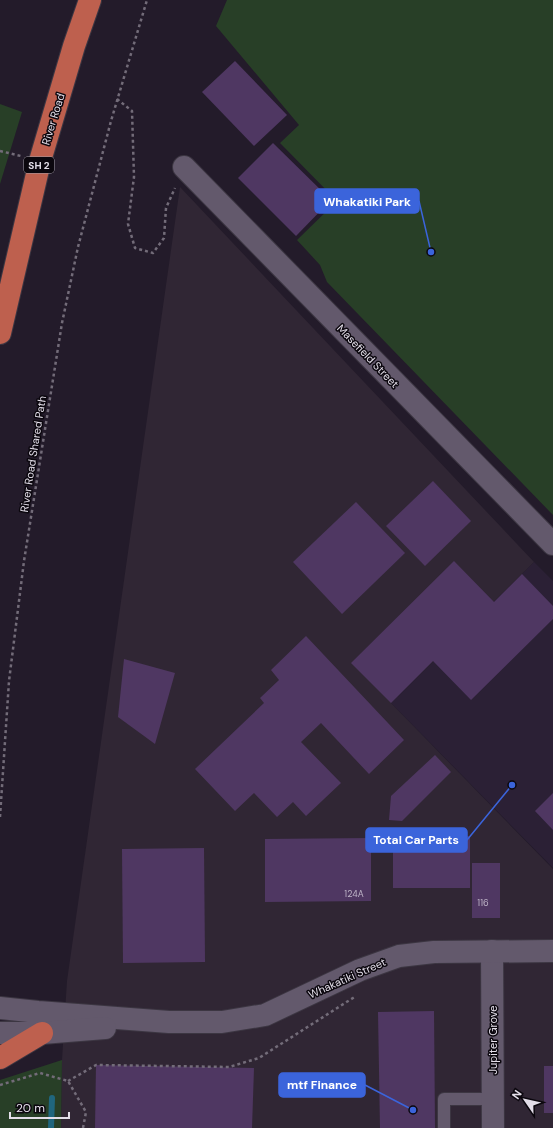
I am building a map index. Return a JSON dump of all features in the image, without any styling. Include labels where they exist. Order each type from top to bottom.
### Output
[{"type":"highway","name":"River Road","points":[[0,333],[40,161],[74,46],[90,0]]},
{"type":"highway","points":[[0,1058],[42,1033]]},
{"type":"street","name":"Masefield Street","points":[[184,167],[553,544]]},
{"type":"street","name":"Jupiter Grove","points":[[492,951],[493,1128]]},
{"type":"street","name":"Whakatiki Street","points":[[0,1008],[170,1022],[222,1022],[266,1015],[360,970],[399,956],[434,952],[553,951]]},
{"type":"street","name":"Whakatiki Street","points":[[0,1033],[42,1033],[170,1022]]},
{"type":"lane","points":[[444,1128],[444,1099],[493,1099]]},
{"type":"path","name":"River Road Shared Path","points":[[0,817],[8,682],[24,561],[62,323],[78,247],[118,99],[147,0]]},
{"type":"path","points":[[118,99],[132,111],[134,177],[128,224],[135,248],[153,253],[164,238],[166,208],[184,167]]},
{"type":"path","points":[[0,1085],[40,1073],[68,1081],[86,1112],[83,1128]]},
{"type":"shaded area","points":[[180,187],[534,562],[391,703],[553,869],[553,1128],[61,1128],[62,1060],[67,981]]},
{"type":"shaded area","points":[[534,562],[553,581],[553,868],[391,703]]},
{"type":"green space","points":[[227,0],[553,0],[553,515],[327,282],[320,265],[297,240],[337,201],[280,143],[299,125],[216,26]]},
{"type":"green space","points":[[0,104],[22,112],[0,184]]},
{"type":"green space","points":[[62,1060],[61,1128],[0,1128],[0,1080]]},
{"type":"building","points":[[235,61],[287,115],[254,146],[202,92]]},
{"type":"building","points":[[273,143],[331,200],[296,236],[238,178]]},
{"type":"building","points":[[433,481],[471,521],[425,566],[386,526]]},
{"type":"building","points":[[356,502],[405,553],[342,614],[293,562]]},
{"type":"building","points":[[454,561],[494,602],[522,574],[553,606],[553,619],[471,700],[433,661],[391,703],[351,663]]},
{"type":"building","points":[[306,636],[404,740],[369,774],[321,723],[301,742],[341,783],[306,816],[293,802],[277,817],[254,793],[235,811],[195,769],[264,703],[260,698],[279,680],[271,670]]},
{"type":"building","points":[[124,659],[175,673],[155,744],[118,717]]},
{"type":"building","points":[[435,755],[451,772],[402,821],[389,820],[391,796]]},
{"type":"building","points":[[553,793],[553,830],[535,811]]},
{"type":"building","points":[[470,836],[470,888],[393,888],[393,843],[418,843],[417,837]]},
{"type":"building","points":[[371,838],[371,901],[265,902],[265,839]]},
{"type":"building","points":[[204,848],[205,962],[123,963],[122,849]]},
{"type":"building","points":[[472,863],[500,863],[500,918],[472,918]]},
{"type":"building","points":[[434,1011],[435,1128],[380,1128],[378,1012]]},
{"type":"building","points":[[96,1065],[254,1068],[252,1128],[95,1128]]},
{"type":"building","points":[[544,1066],[553,1066],[553,1113],[544,1113]]},
{"type":"waterway","points":[[51,1128],[52,1098]]},
{"type":"place","name":"Whakatiki Park","points":[[431,252]]},
{"type":"place","name":"Total Car Parts","points":[[512,785]]},
{"type":"place","name":"mtf Finance","points":[[413,1110]]}]
